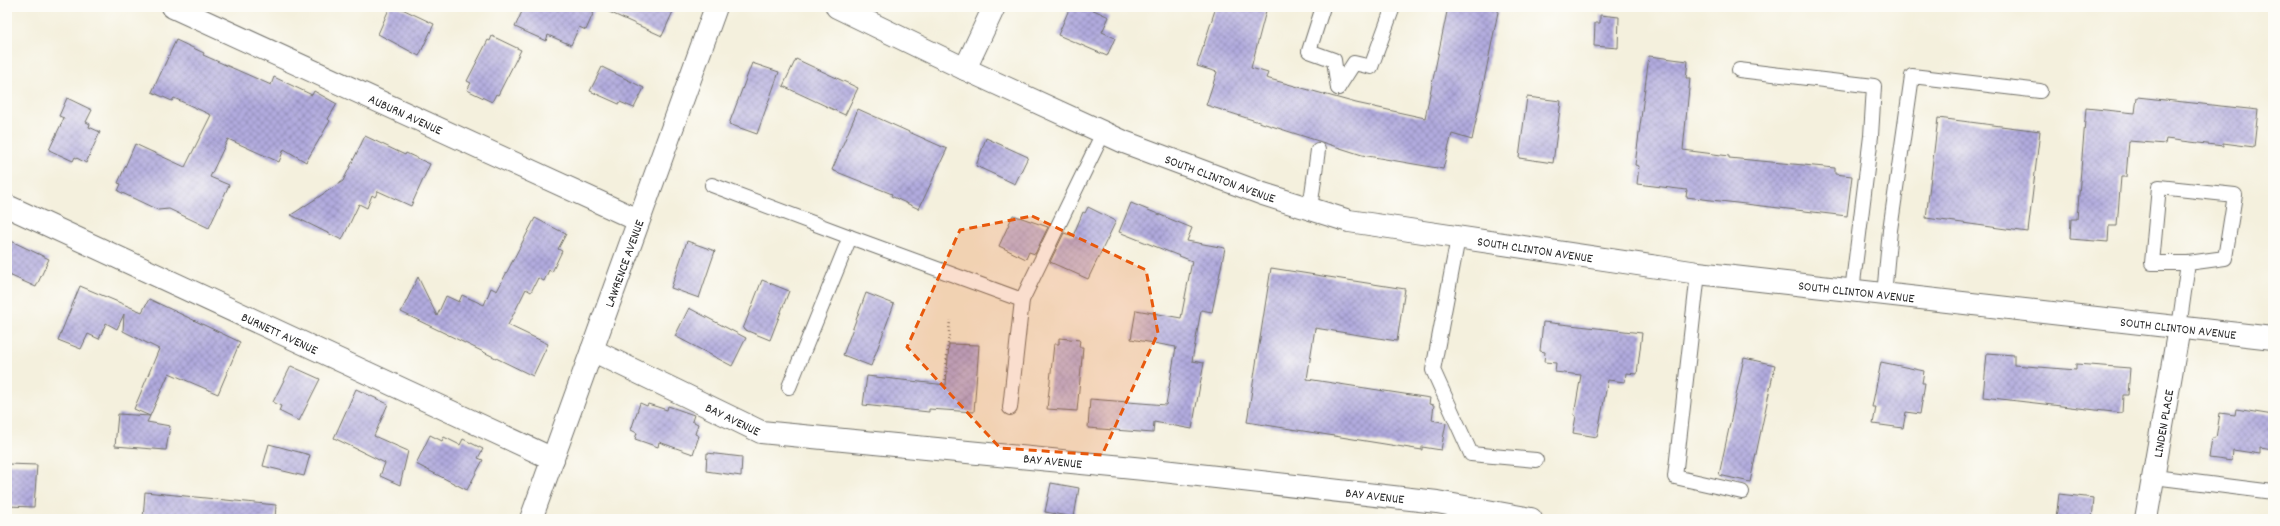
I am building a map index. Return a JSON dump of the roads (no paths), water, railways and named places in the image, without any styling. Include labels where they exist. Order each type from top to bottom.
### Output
[{"type":"street","name":"AUBURN AVENUE","points":[[173,7],[638,220]]},
{"type":"street","name":"LAWRENCE AVENUE","points":[[531,519],[716,7]]},
{"type":"street","name":"SOUTH CLINTON AVENUE","points":[[837,7],[965,69],[1103,133],[1263,194],[1349,221],[1698,274],[2273,338]]},
{"type":"street","points":[[965,69],[994,7]]},
{"type":"street","name":"BURNETT AVENUE","points":[[7,206],[553,459]]},
{"type":"street","name":"LINDEN PLACE","points":[[2146,519],[2179,328]]},
{"type":"street","name":"BAY AVENUE","points":[[592,350],[761,432],[1162,471],[1437,502],[1531,519]]},
{"type":"lane","points":[[1323,7],[1309,51],[1334,60],[1338,88],[1354,63],[1371,67],[1393,7]]},
{"type":"lane","points":[[1739,70],[1874,86],[1871,136],[1852,291]]},
{"type":"lane","points":[[1884,295],[1890,230],[1912,76],[2040,91]]},
{"type":"lane","points":[[1010,408],[1022,300],[1063,219],[1103,133]]},
{"type":"lane","points":[[1310,209],[1318,150]]},
{"type":"lane","points":[[712,185],[1022,300]]},
{"type":"lane","points":[[2159,187],[2235,195],[2225,258],[2188,263],[2152,263],[2159,187]]},
{"type":"lane","points":[[789,387],[850,237]]},
{"type":"lane","points":[[1458,238],[1433,370],[1471,454],[1536,460]]},
{"type":"lane","points":[[2179,328],[2188,263]]},
{"type":"lane","points":[[1698,274],[1674,477],[1742,492]]},
{"type":"lane","points":[[2154,476],[2273,492]]}]
